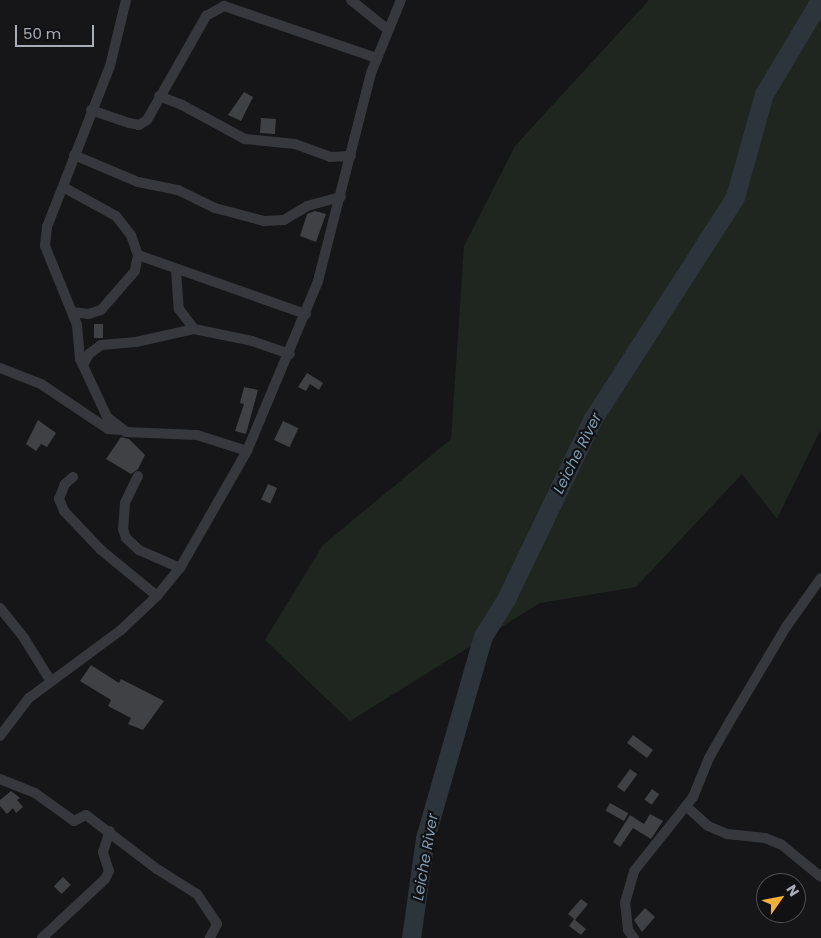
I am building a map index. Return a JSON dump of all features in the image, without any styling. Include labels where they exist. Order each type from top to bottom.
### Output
[{"type":"street","points":[[122,430],[103,411],[83,365],[72,312],[44,236],[91,110],[110,66],[126,0]]},
{"type":"street","points":[[213,0],[224,6],[376,58]]},
{"type":"street","points":[[352,0],[387,29]]},
{"type":"street","points":[[0,736],[29,698],[50,680],[121,630],[157,596],[180,568],[248,451],[306,314],[341,197],[376,58],[401,0]]},
{"type":"street","points":[[91,110],[138,124],[147,120],[206,16],[213,9],[224,6]]},
{"type":"street","points":[[159,96],[182,105],[245,139],[295,144],[330,157],[351,156]]},
{"type":"street","points":[[74,155],[138,182],[178,190],[215,208],[264,221],[284,220],[307,206],[341,197]]},
{"type":"street","points":[[63,187],[116,216],[131,235],[138,255],[135,271],[101,310],[90,314],[72,312]]},
{"type":"street","points":[[138,255],[176,270],[306,314]]},
{"type":"street","points":[[176,270],[179,309],[194,329]]},
{"type":"street","points":[[83,365],[89,354],[101,345],[136,342],[194,329],[252,341],[290,354]]},
{"type":"street","points":[[0,368],[41,384],[108,429],[197,435],[248,451]]},
{"type":"street","points":[[138,476],[125,503],[123,529],[126,538],[139,550],[180,568]]},
{"type":"street","points":[[73,477],[64,484],[59,500],[64,511],[101,550],[157,596]]},
{"type":"street","points":[[634,938],[626,916],[630,880],[643,858],[687,807],[730,721],[786,627],[821,578]]},
{"type":"street","points":[[0,608],[50,680]]},
{"type":"street","points":[[0,779],[35,793],[70,819],[86,815],[205,902],[216,924],[210,938]]},
{"type":"street","points":[[687,807],[708,826],[727,834],[765,838],[782,845],[821,877]]},
{"type":"street","points":[[42,938],[105,879],[109,871],[103,852],[110,831]]},
{"type":"shaded area","points":[[649,0],[821,0],[821,429],[777,519],[742,474],[636,587],[540,603],[350,721],[265,640],[323,545],[451,439],[464,246],[515,146]]},
{"type":"building","points":[[244,92],[253,97],[241,121],[228,115]]},
{"type":"building","points":[[261,118],[276,119],[275,134],[260,133]]},
{"type":"building","points":[[315,211],[326,214],[316,242],[300,236],[307,214]]},
{"type":"building","points":[[94,324],[103,324],[103,338],[94,338]]},
{"type":"building","points":[[307,373],[323,383],[319,390],[310,384],[306,391],[298,387]]},
{"type":"building","points":[[244,387],[258,390],[246,434],[235,431],[244,404],[240,403]]},
{"type":"building","points":[[38,420],[56,433],[47,447],[41,444],[36,451],[26,444]]},
{"type":"building","points":[[283,421],[298,428],[290,447],[274,440]]},
{"type":"building","points":[[121,437],[129,439],[145,455],[138,469],[131,474],[106,459]]},
{"type":"building","points":[[268,484],[277,488],[270,504],[261,500]]},
{"type":"building","points":[[91,665],[119,683],[121,679],[164,701],[143,730],[128,724],[131,718],[108,706],[111,700],[80,681]]},
{"type":"building","points":[[633,735],[653,750],[647,758],[627,743]]},
{"type":"building","points":[[630,769],[637,774],[624,792],[617,787]]},
{"type":"building","points":[[652,789],[659,794],[652,805],[644,800]]},
{"type":"building","points":[[11,791],[20,798],[17,800],[23,807],[16,813],[13,808],[7,814],[0,806],[0,800]]},
{"type":"building","points":[[610,803],[628,813],[624,821],[606,811]]},
{"type":"building","points":[[650,814],[663,821],[651,839],[633,828],[620,847],[613,842],[630,815],[644,824]]},
{"type":"building","points":[[63,877],[71,885],[62,894],[54,886]]},
{"type":"building","points":[[581,899],[588,904],[575,920],[586,929],[581,935],[569,926],[574,919],[568,914]]},
{"type":"building","points":[[645,908],[655,917],[642,932],[634,920]]},
{"type":"waterway","name":"Leiche River","points":[[411,938],[425,838],[483,636],[506,599],[592,420],[735,197],[764,94],[820,0]]}]
